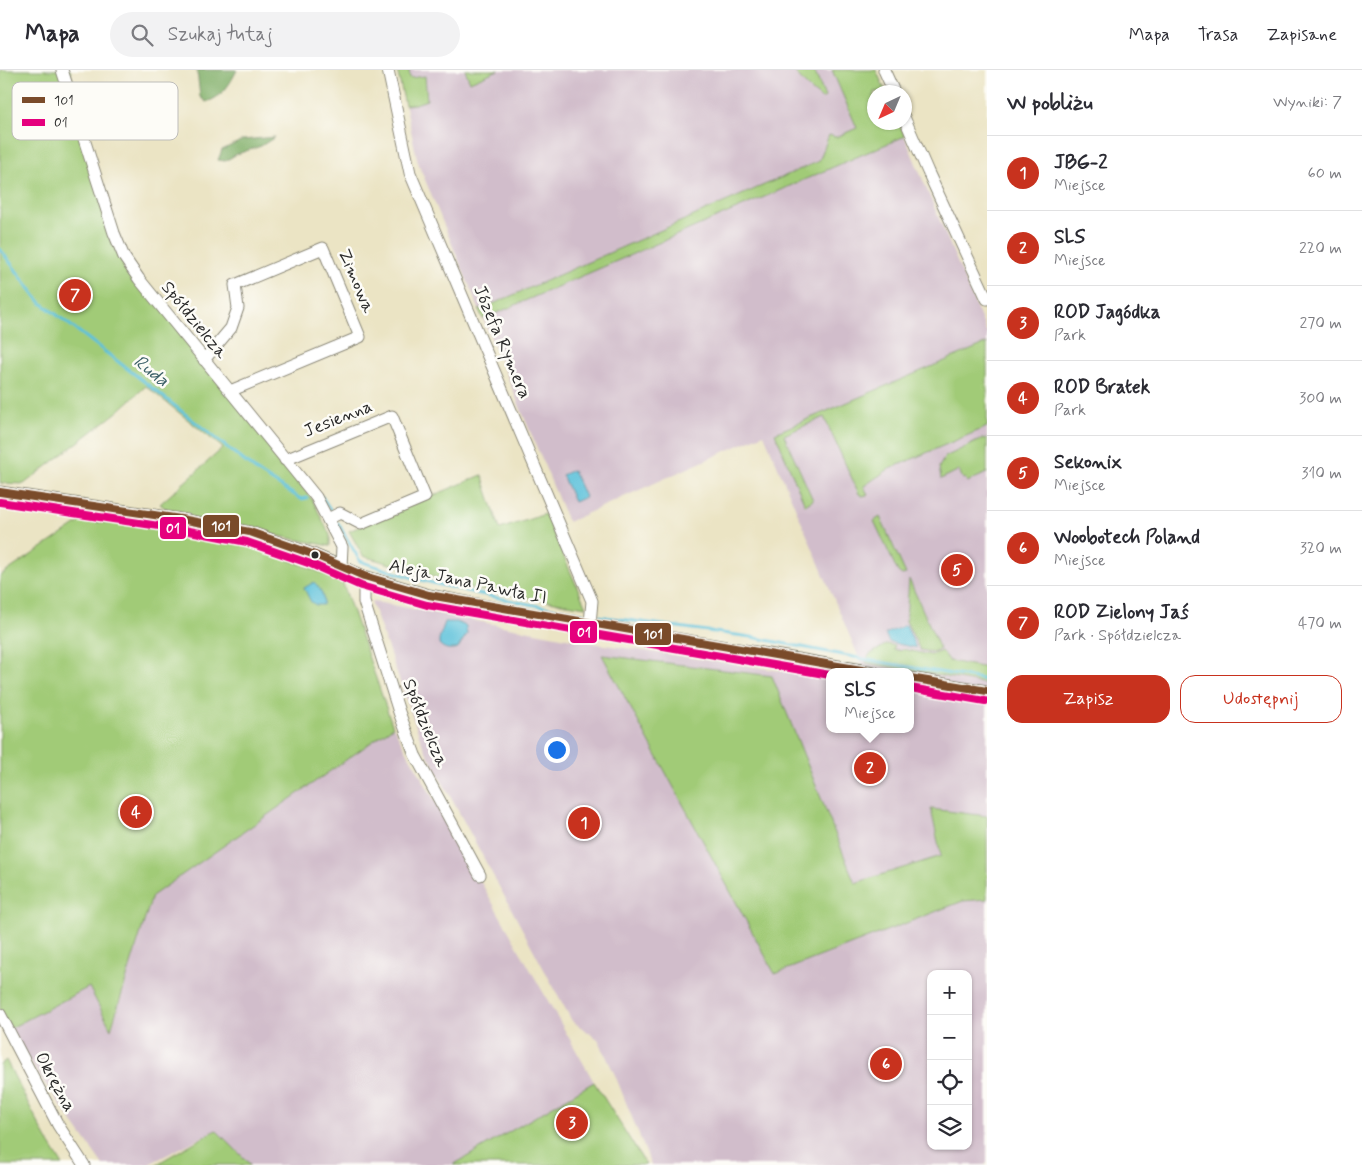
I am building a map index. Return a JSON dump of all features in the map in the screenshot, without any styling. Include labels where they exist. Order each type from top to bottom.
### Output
[{"type":"street","name":"Spółdzielcza","points":[[62,70],[66,82]]},
{"type":"street","name":"Józefa Rymera","points":[[388,70],[410,173],[592,601],[590,624]]},
{"type":"street","points":[[884,70],[891,85]]},
{"type":"street","points":[[910,130],[987,299]]},
{"type":"street","name":"Spółdzielcza","points":[[84,140],[114,234],[124,257],[139,279],[316,497],[342,547],[341,567]]},
{"type":"street","name":"Zimowa","points":[[204,360],[231,328],[238,308],[235,285],[322,248],[360,336],[230,392]]},
{"type":"street","name":"Jesienna","points":[[285,460],[392,416],[425,497],[361,524],[340,512],[328,519]]},
{"type":"street","name":"Aleja Jana Pawła II","points":[[0,492],[250,532],[315,555],[364,576],[429,595],[850,668]]},
{"type":"street","name":"Aleja Jana Pawła II","points":[[0,497],[33,496]]},
{"type":"street","name":"Spółdzielcza","points":[[364,576],[364,602],[406,733],[415,755],[480,875]]},
{"type":"street","points":[[914,679],[987,691]]},
{"type":"street","name":"Okrężna","points":[[0,1014],[58,1124],[84,1165]]},
{"type":"shaded area","points":[[398,70],[876,70],[883,85],[867,85],[867,130],[902,130],[987,333],[987,1163],[985,1165],[651,1165],[615,1075],[598,1039],[572,1021],[423,746],[371,601],[598,644],[826,677],[826,733],[914,733],[914,668],[863,668],[764,434],[568,522],[418,163]]},
{"type":"shaded area","points":[[393,727],[594,1082],[453,1165],[251,1165],[216,1130],[147,1165],[103,1165],[7,1030],[89,987],[112,1028],[152,896]]},
{"type":"green space","points":[[0,70],[70,70],[73,82],[12,82],[12,140],[87,140],[112,243],[312,499],[330,535],[330,546],[176,516],[160,504],[223,448],[146,386],[116,413],[24,484],[0,483]]},
{"type":"green space","points":[[197,70],[237,70],[221,94],[206,102],[200,97]]},
{"type":"green space","points":[[397,70],[409,70],[410,78],[425,76],[427,100],[405,105]]},
{"type":"green space","points":[[465,70],[498,70],[470,82]]},
{"type":"green space","points":[[794,70],[814,70],[825,97],[822,99],[803,82]]},
{"type":"green space","points":[[832,70],[876,70],[883,85],[867,85],[867,130],[902,130],[905,136],[483,319],[479,310],[819,161],[829,135],[836,137],[857,128]]},
{"type":"green space","points":[[275,137],[261,146],[237,154],[225,161],[218,160],[222,150],[243,140]]},
{"type":"green space","points":[[987,343],[987,427],[889,469],[864,486],[868,495],[862,496],[859,494],[824,417],[784,435],[813,500],[805,505],[775,433]]},
{"type":"green space","points":[[987,438],[987,473],[967,482],[965,478],[963,479],[959,470],[941,479],[939,467],[945,457]]},
{"type":"green space","points":[[482,475],[500,529],[545,514],[586,607],[475,589],[363,556],[349,531]]},
{"type":"green space","points":[[880,517],[906,574],[902,575],[898,572],[874,521]]},
{"type":"green space","points":[[80,522],[120,523],[252,545],[342,581],[393,727],[152,896],[111,1029],[89,987],[7,1030],[0,1014],[0,576]]},
{"type":"green space","points":[[909,579],[940,649],[932,652],[920,650],[906,621]]},
{"type":"green space","points":[[887,644],[895,646],[893,649],[901,651],[902,649],[931,655],[941,651],[949,661],[987,668],[987,684],[914,671],[914,668],[895,668],[866,663],[869,655]]},
{"type":"green space","points":[[602,655],[772,676],[855,883],[941,856],[931,809],[987,816],[987,899],[963,901],[775,974]]},
{"type":"green space","points":[[6,1060],[46,1138],[63,1165],[0,1165],[0,1065]]},
{"type":"green space","points":[[594,1082],[646,1165],[453,1165]]},
{"type":"green space","points":[[216,1130],[251,1165],[155,1165]]},
{"type":"water","points":[[573,470],[585,497],[574,502],[562,475]]},
{"type":"water","points":[[314,582],[322,592],[323,605],[316,605],[311,602],[304,588]]},
{"type":"water","points":[[445,622],[456,622],[466,626],[467,634],[458,648],[447,649],[439,644]]},
{"type":"water","points":[[906,625],[916,648],[889,642],[885,634]]},
{"type":"waterway","name":"Ruda","points":[[0,249],[40,302],[258,472],[301,499],[307,498]]},
{"type":"waterway","points":[[322,497],[330,509]]},
{"type":"waterway","points":[[338,523],[360,561],[443,586],[583,614]]},
{"type":"waterway","points":[[598,616],[751,637],[874,661],[987,680]]},
{"type":"transit line","name":"101","points":[[0,492],[181,519],[250,532],[315,555],[364,576],[429,595],[850,668]]},
{"type":"transit line","name":"01","points":[[0,502],[179,529],[247,542],[311,564],[361,586],[427,605],[826,674]]},
{"type":"transit line","name":"101","points":[[914,679],[987,691]]},
{"type":"transit line","name":"01","points":[[914,689],[985,701]]},
{"type":"place","name":"ROD Zielony Jaś","points":[[75,295]]},
{"type":"place","name":"Sekonix","points":[[957,570]]},
{"type":"place","name":"SLS","points":[[870,768]]},
{"type":"place","name":"ROD Bratek","points":[[136,812]]},
{"type":"place","name":"JBG-2","points":[[584,823]]},
{"type":"place","name":"Woobotech Poland","points":[[886,1064]]},
{"type":"place","name":"ROD Jagódka","points":[[572,1123]]}]
